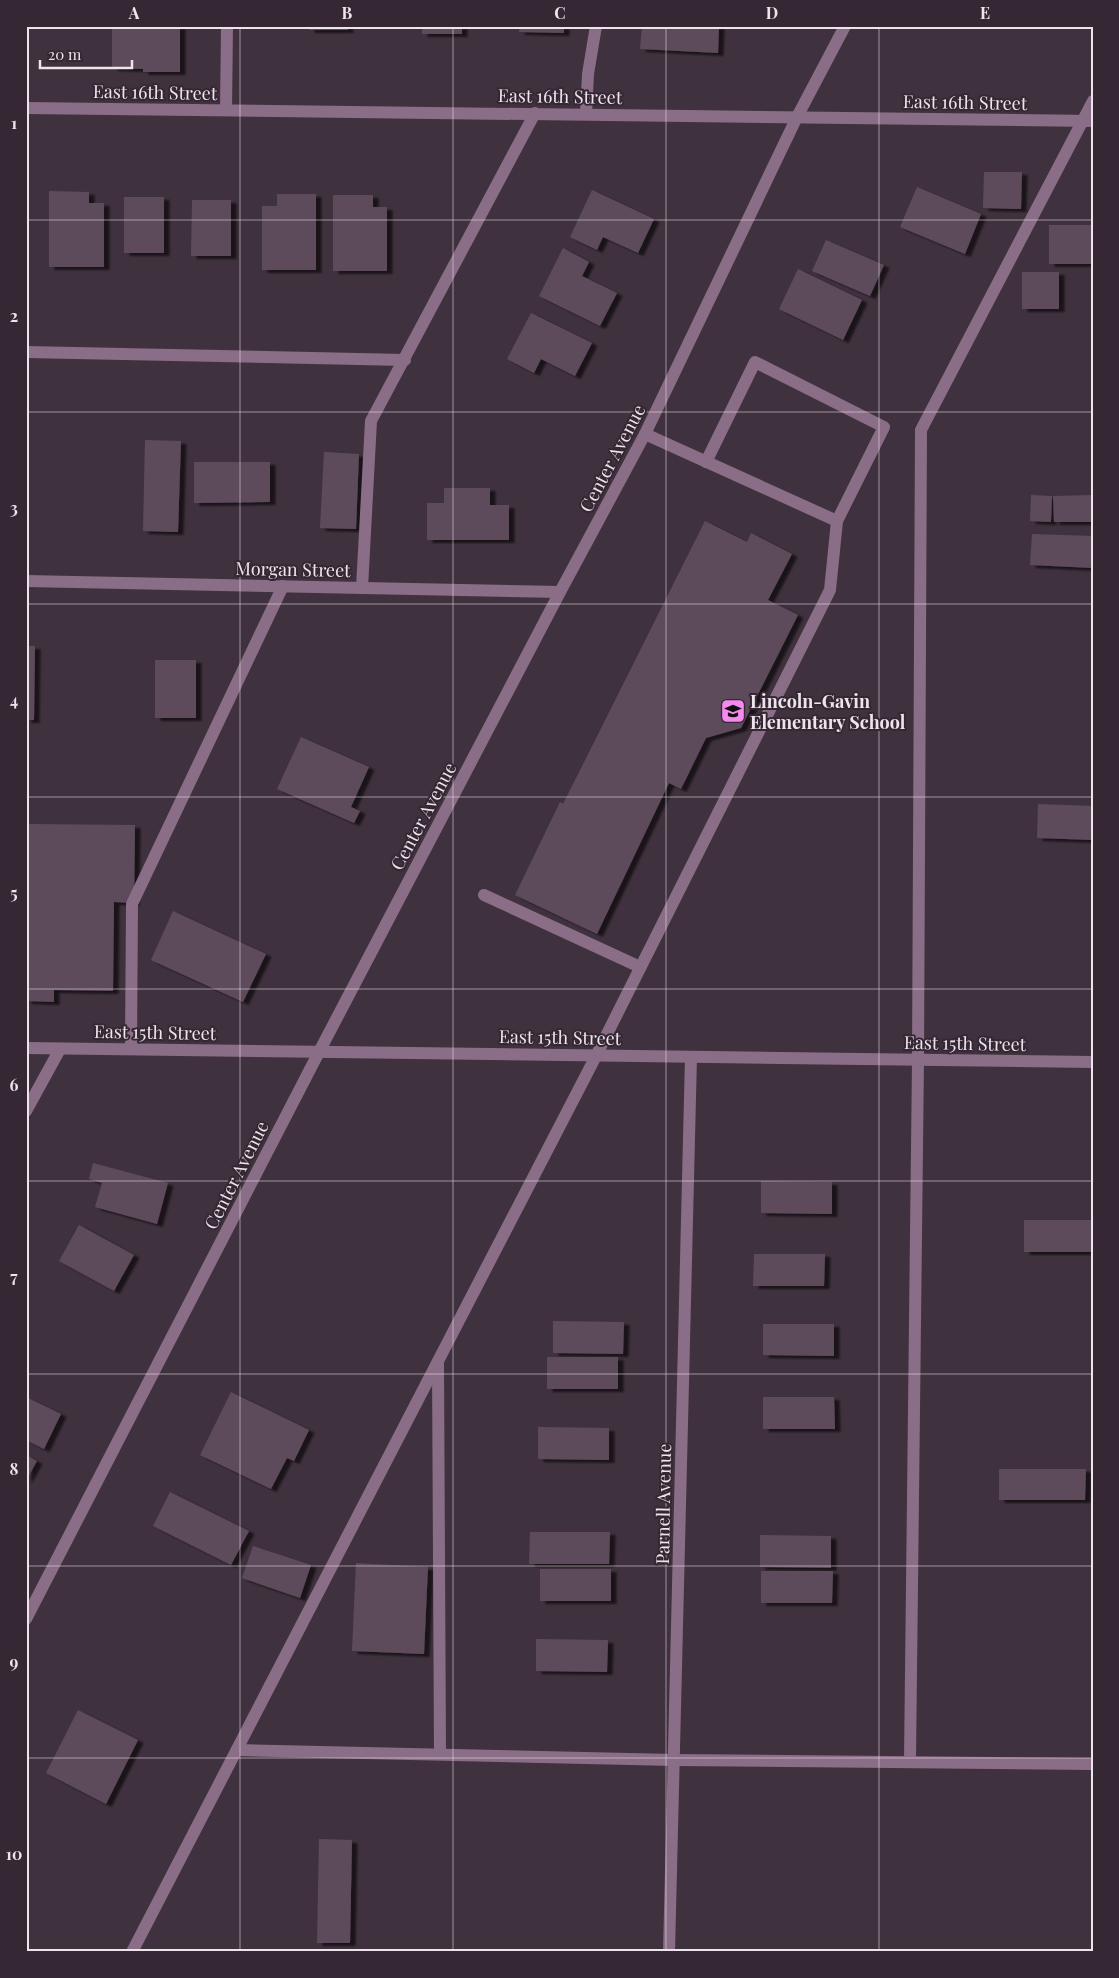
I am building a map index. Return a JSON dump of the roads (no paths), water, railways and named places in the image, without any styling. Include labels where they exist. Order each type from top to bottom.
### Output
[{"type":"street","points":[[226,110],[227,26]]},
{"type":"street","points":[[586,114],[588,74],[596,26]]},
{"type":"street","name":"Center Avenue","points":[[26,1619],[319,1052],[645,434],[844,26]]},
{"type":"street","points":[[910,1760],[918,1060],[921,430],[1088,121],[1093,100]]},
{"type":"street","name":"East 16th Street","points":[[26,108],[1088,121]]},
{"type":"street","points":[[362,588],[372,421],[535,113]]},
{"type":"street","points":[[26,352],[405,360]]},
{"type":"street","points":[[132,1952],[596,1056],[830,590],[837,521],[884,427],[755,362],[706,462]]},
{"type":"street","points":[[645,434],[837,521]]},
{"type":"street","name":"Morgan Street","points":[[26,581],[560,592]]},
{"type":"street","points":[[131,1050],[132,904],[282,586]]},
{"type":"street","points":[[484,895],[640,967]]},
{"type":"street","name":"East 15th Street","points":[[26,1048],[1093,1062]]},
{"type":"street","points":[[26,1111],[60,1049]]},
{"type":"street","name":"Parnell Avenue","points":[[669,1952],[692,1057]]},
{"type":"street","points":[[438,1358],[440,1754]]},
{"type":"street","points":[[237,1750],[674,1760],[910,1760],[1093,1764]]},
{"type":"place","name":"Lincoln-Gavin Elementary School","points":[[733,711]]}]
